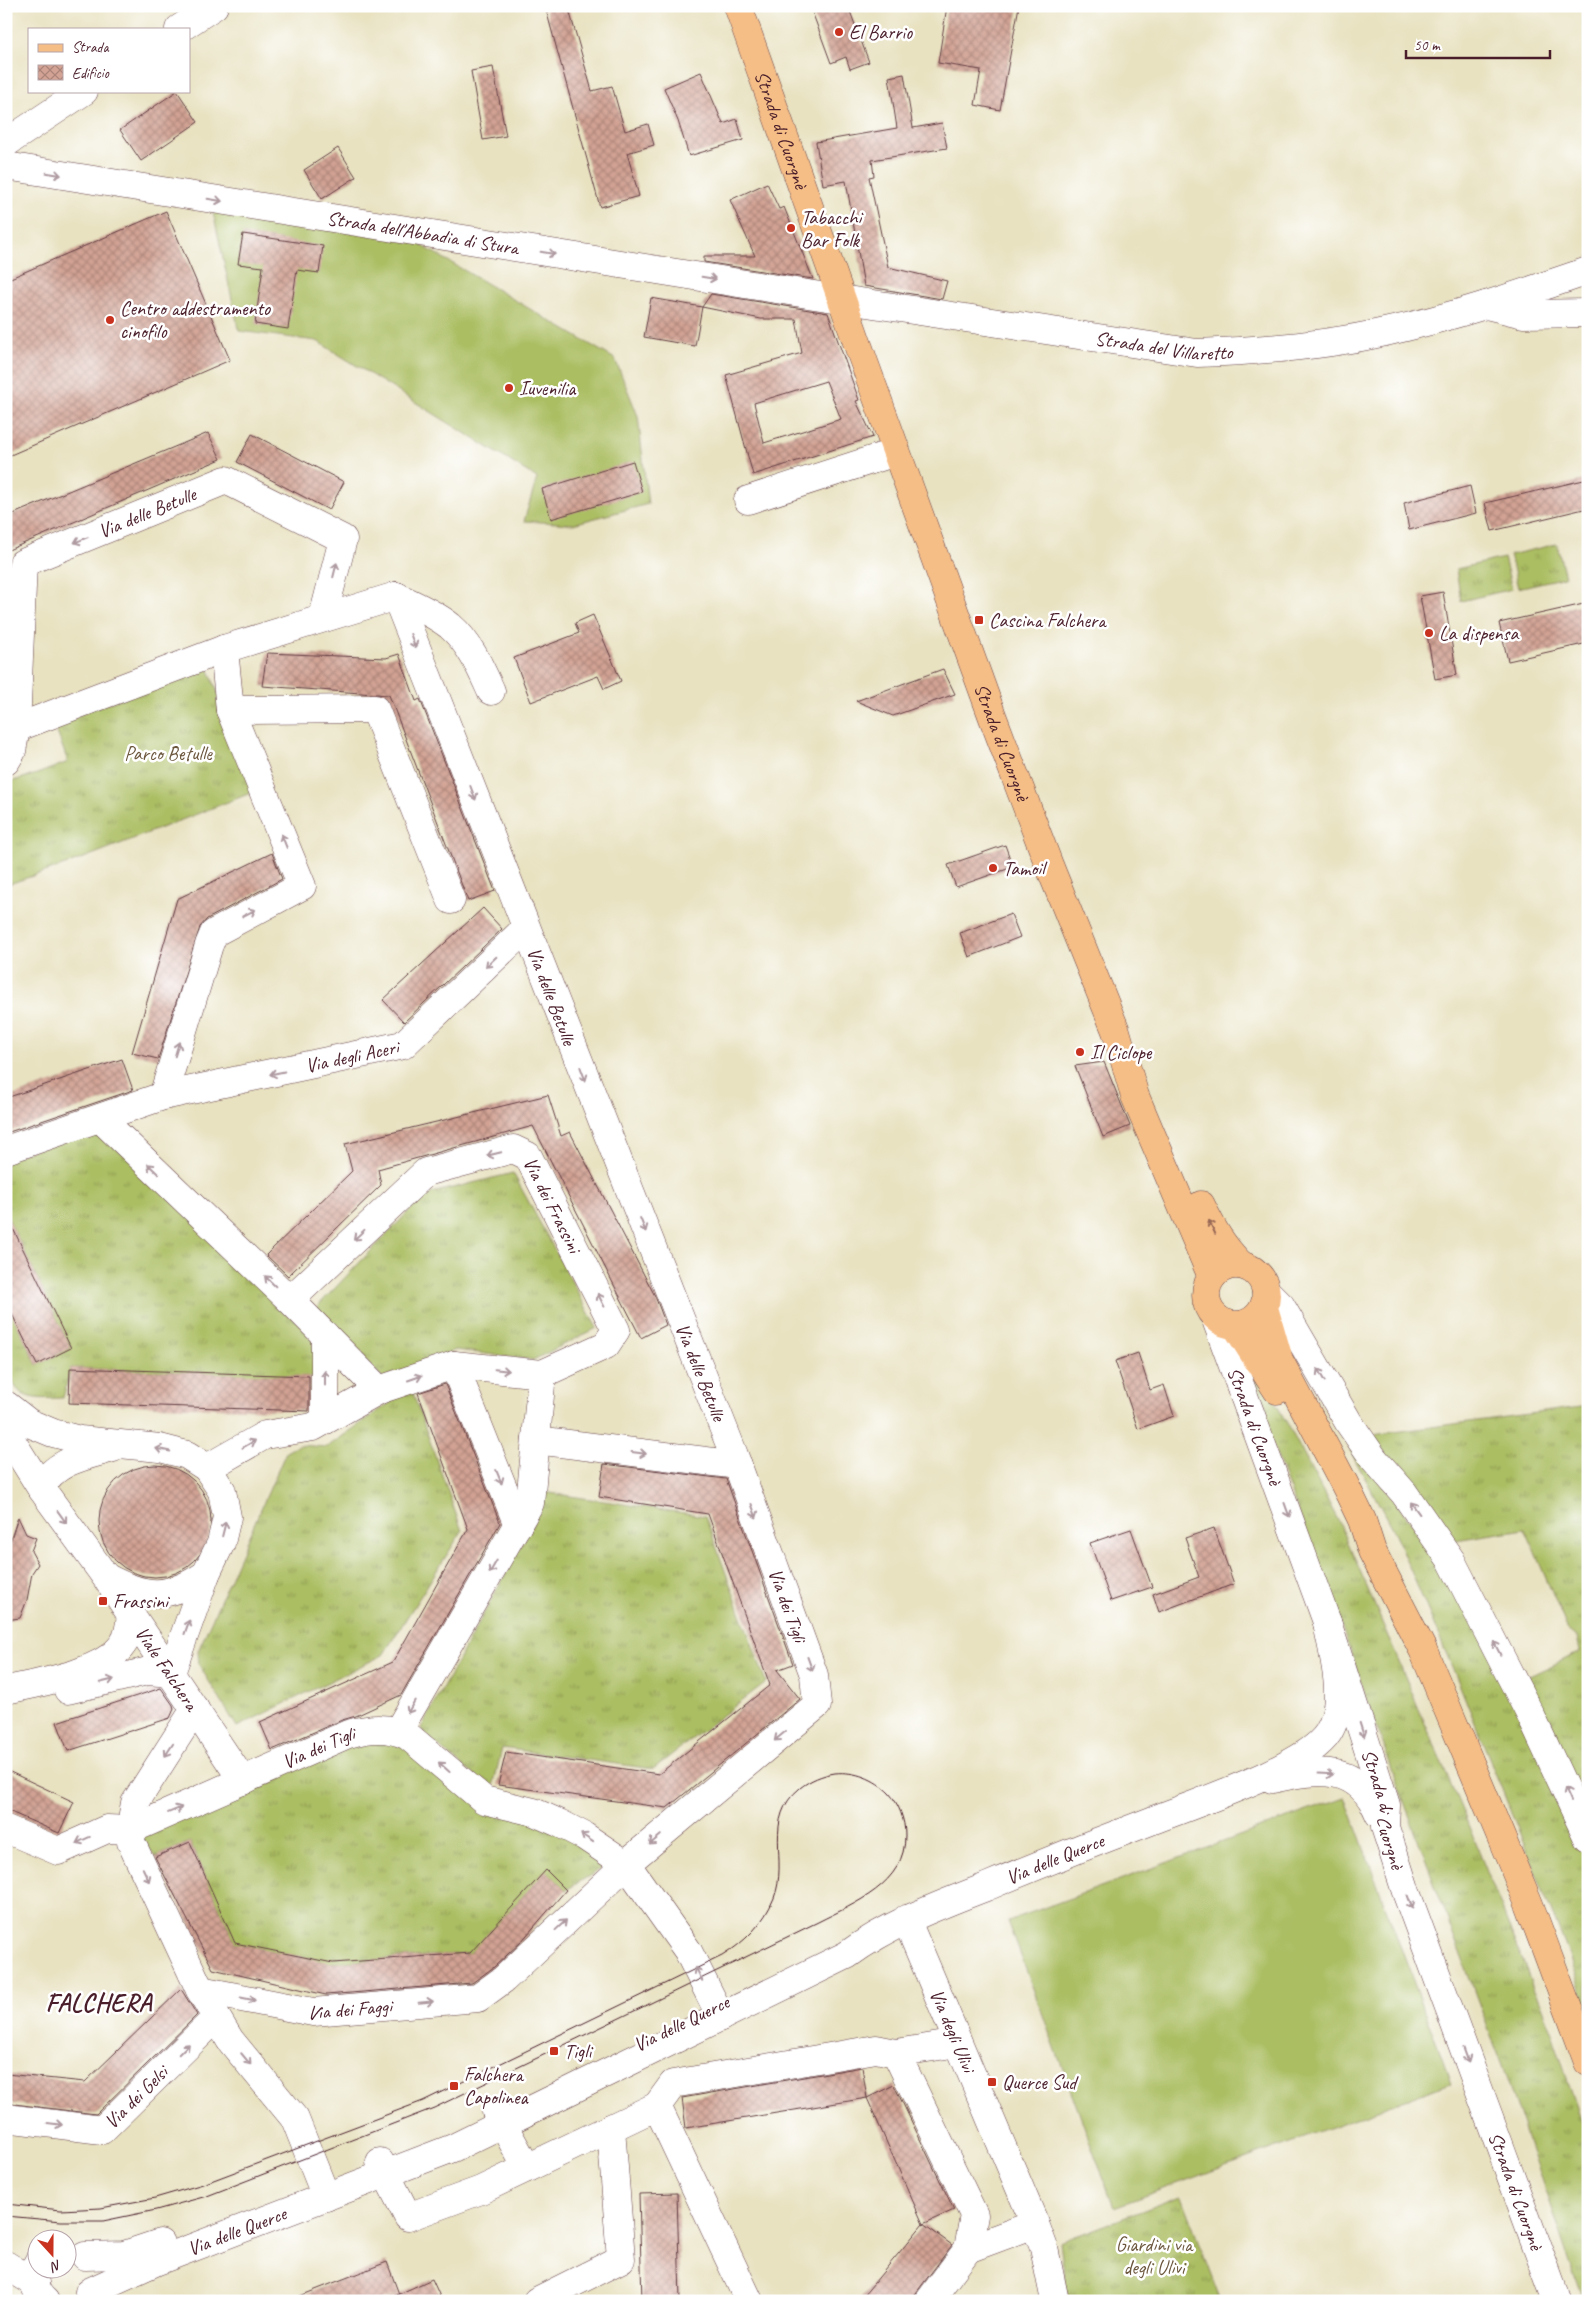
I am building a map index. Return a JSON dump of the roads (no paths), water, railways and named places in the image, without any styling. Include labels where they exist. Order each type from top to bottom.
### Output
[{"type":"main road","name":"Strada di Cuorgnè","points":[[738,6],[896,452],[1049,865],[1116,1031],[1135,1096],[1212,1277]]},
{"type":"main road","name":"Strada di Cuorgnè","points":[[1116,1031],[1151,1092],[1215,1235],[1241,1266]]},
{"type":"main road","points":[[1241,1266],[1250,1268],[1258,1274],[1265,1299],[1251,1322],[1226,1321],[1208,1307],[1206,1296],[1212,1277],[1225,1267],[1241,1266]]},
{"type":"main road","name":"Strada di Cuorgnè","points":[[1265,1299],[1279,1360],[1345,1485],[1362,1520],[1372,1551],[1424,1650],[1529,1904],[1588,2062]]},
{"type":"main road","name":"Strada di Cuorgnè","points":[[1226,1321],[1259,1360],[1304,1436],[1350,1526],[1372,1551]]},
{"type":"street","points":[[181,28],[214,6]]},
{"type":"street","points":[[6,143],[82,92]]},
{"type":"street","name":"Strada dell'Abbadia di Stura","points":[[6,166],[841,299]]},
{"type":"street","name":"Strada del Villaretto","points":[[841,299],[1197,353],[1242,351],[1384,332],[1486,305],[1588,270]]},
{"type":"street","name":"Strada del Villaretto","points":[[1486,305],[1523,314],[1588,313]]},
{"type":"street","points":[[748,500],[896,452]]},
{"type":"street","name":"Via delle Betulle","points":[[6,761],[12,751],[16,728],[23,563],[226,480],[343,539],[323,617]]},
{"type":"street","points":[[16,728],[224,649],[396,596],[434,615],[451,627],[476,658],[492,691]]},
{"type":"street","name":"Via delle Betulle","points":[[396,596],[738,1465]]},
{"type":"street","points":[[163,1096],[208,945],[214,933],[302,886],[230,710],[224,649]]},
{"type":"street","points":[[230,710],[375,709],[451,900]]},
{"type":"street","name":"Via degli Aceri","points":[[6,1150],[101,1119],[163,1096],[403,1045],[526,928]]},
{"type":"street","points":[[129,1146],[138,1106]]},
{"type":"street","points":[[101,1119],[290,1300],[379,1390]]},
{"type":"street","name":"Via dei Frassini","points":[[290,1300],[426,1172],[513,1149],[528,1156],[616,1330],[606,1345],[542,1374]]},
{"type":"street","points":[[1265,1299],[1281,1306],[1349,1423],[1374,1459],[1404,1493],[1450,1560],[1534,1722],[1588,1838]]},
{"type":"street","name":"Strada di Cuorgnè","points":[[1226,1321],[1386,1805],[1384,1827],[1406,1892],[1557,2301]]},
{"type":"street","points":[[325,1335],[325,1420]]},
{"type":"street","points":[[454,1365],[518,1525]]},
{"type":"street","points":[[207,1468],[264,1436],[313,1427],[379,1390],[454,1365],[542,1374],[530,1503],[398,1731]]},
{"type":"street","points":[[6,1405],[29,1423],[53,1433],[80,1440],[160,1448],[187,1455],[207,1468],[222,1491],[227,1517],[221,1544],[206,1574],[171,1673],[148,1671],[59,1693],[16,1688]]},
{"type":"street","name":"Viale Falchera","points":[[6,1432],[41,1488],[105,1576],[243,1781]]},
{"type":"street","points":[[536,1440],[738,1465]]},
{"type":"street","points":[[41,1488],[47,1476],[61,1465],[124,1445]]},
{"type":"street","name":"Via dei Tigli","points":[[627,1865],[634,1856],[817,1705],[814,1676],[738,1465]]},
{"type":"street","points":[[105,1576],[129,1589],[146,1593],[172,1592],[206,1574]]},
{"type":"street","points":[[16,1688],[75,1673],[111,1657],[124,1643],[130,1614]]},
{"type":"street","name":"Via delle Querce","points":[[78,2252],[112,2256],[135,2253],[383,2168],[453,2148],[499,2118],[718,2012],[847,1955],[868,1939],[906,1920],[1100,1840],[1244,1785],[1321,1743],[1330,1730],[1337,1705],[1338,1684],[1327,1622]]},
{"type":"street","points":[[195,1709],[135,1803],[130,1830],[131,1842],[200,1990],[230,2040],[295,2119],[323,2190]]},
{"type":"street","name":"Via dei Tigli","points":[[243,1781],[348,1734],[380,1728],[398,1731],[408,1736],[484,1800],[534,1812],[559,1823],[584,1836],[627,1865],[688,1951],[718,2012]]},
{"type":"street","name":"Via delle Querce","points":[[1244,1785],[1300,1773],[1347,1776],[1364,1788],[1376,1805],[1384,1827]]},
{"type":"street","points":[[6,1829],[58,1851],[107,1829],[130,1830],[243,1781]]},
{"type":"street","name":"Via dei Faggi","points":[[200,1990],[313,2012],[478,1998],[504,1979],[627,1865]]},
{"type":"street","name":"Via degli Ulivi","points":[[906,1920],[1036,2224],[1044,2248],[1055,2301]]},
{"type":"street","name":"Via dei Gelsi","points":[[6,2118],[102,2130],[216,2018]]},
{"type":"street","points":[[383,2168],[408,2217],[481,2190],[657,2106],[673,2084],[876,2049],[896,2053],[958,2042]]},
{"type":"street","points":[[896,2053],[974,2215],[968,2248],[928,2301]]},
{"type":"street","points":[[657,2106],[749,2301]]},
{"type":"street","points":[[499,2118],[528,2168]]},
{"type":"street","points":[[537,2301],[621,2259],[611,2128]]},
{"type":"street","name":"Via delle Querce","points":[[85,2298],[163,2259],[323,2190]]},
{"type":"street","points":[[968,2248],[1036,2224]]},
{"type":"street","points":[[6,2247],[28,2250]]},
{"type":"street","points":[[78,2254],[93,2272],[93,2282],[85,2298]]},
{"type":"street","points":[[6,2264],[40,2289]]},
{"type":"tram line","points":[[6,2204],[61,2210],[101,2208],[155,2198],[203,2184],[423,2101],[722,1956],[738,1945],[759,1924],[774,1898],[778,1884],[778,1840],[782,1813],[789,1800],[800,1788],[808,1783],[835,1773],[850,1773],[864,1777],[883,1788],[893,1797],[903,1818],[905,1829],[903,1852],[897,1867],[876,1890],[862,1899],[434,2108],[207,2196],[156,2210],[103,2221],[61,2221],[6,2216]]},
{"type":"place","name":"El Barrio","points":[[839,32]]},
{"type":"place","name":"Tabacchi Bar Folk","points":[[791,228]]},
{"type":"place","name":"Centro addestramento cinofilo","points":[[110,320]]},
{"type":"place","name":"Iuvenilia","points":[[509,388]]},
{"type":"place","name":"Cascina Falchera","points":[[979,620]]},
{"type":"place","name":"La dispensa","points":[[1429,633]]},
{"type":"place","name":"Tamoil","points":[[993,868]]},
{"type":"place","name":"Il Ciclope","points":[[1080,1052]]},
{"type":"place","name":"Frassini","points":[[103,1601]]},
{"type":"place","name":"Tigli","points":[[554,2051]]},
{"type":"place","name":"Querce Sud","points":[[992,2082]]},
{"type":"place","name":"Falchera Capolinea","points":[[454,2086]]},
{"type":"district","name":"FALCHERA","points":[[99,2002]]},
{"type":"park label","name":"Parco Betulle","points":[[168,753]]},
{"type":"park label","name":"Giardini via degli Ulivi","points":[[1154,2256]]}]
